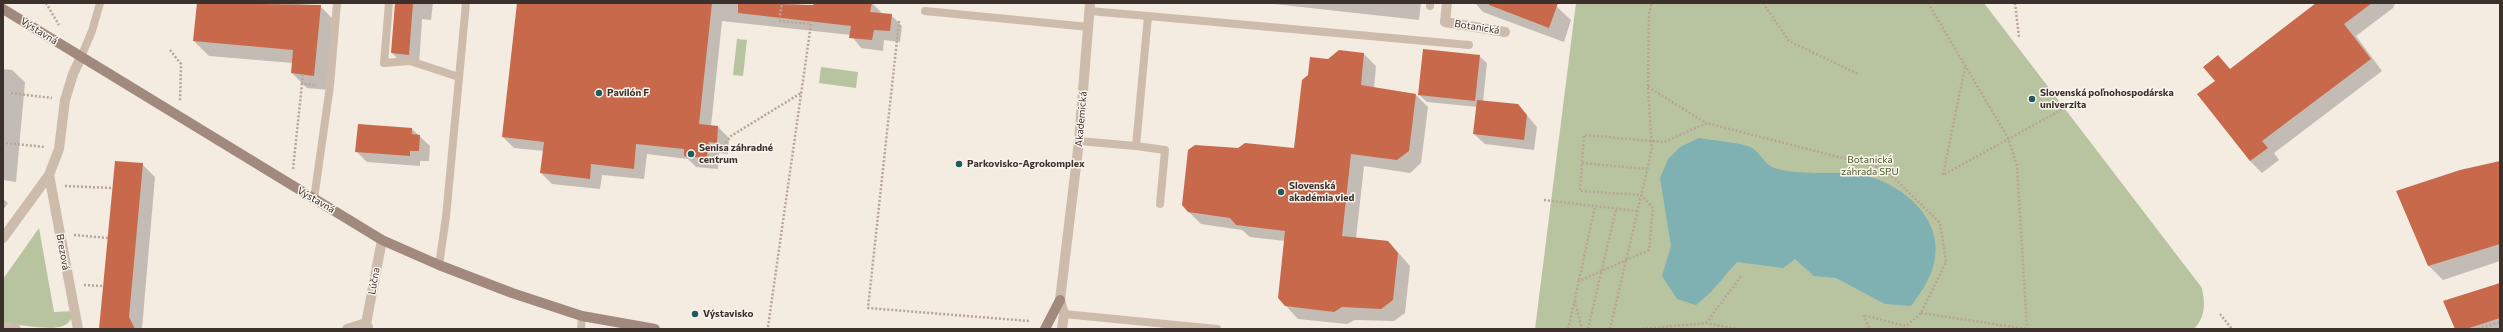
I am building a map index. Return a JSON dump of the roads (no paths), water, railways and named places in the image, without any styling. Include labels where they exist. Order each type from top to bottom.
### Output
[{"type":"street","name":"Botanická","points":[[1447,3],[1445,22],[1505,32]]},
{"type":"street","name":"Akademická","points":[[1062,329],[1064,314],[1060,300],[1079,141],[1090,7]]},
{"type":"street","name":"Výstavná","points":[[3,9],[382,240],[439,265],[512,293],[582,316],[655,329]]},
{"type":"street","name":"Brezová","points":[[3,238],[49,175],[59,149],[66,100],[73,74],[81,57]]},
{"type":"street","name":"Brezová","points":[[49,175],[78,329]]},
{"type":"street","name":"Lúčna","points":[[347,329],[367,327],[382,240]]},
{"type":"street","points":[[1045,329],[1060,300]]},
{"type":"street","points":[[3,328],[16,329]]},
{"type":"lane","points":[[81,57],[92,31],[100,3]]},
{"type":"lane","points":[[314,199],[330,86],[337,3]]},
{"type":"lane","points":[[389,3],[384,62],[410,61],[458,76]]},
{"type":"lane","points":[[439,265],[446,218],[458,76],[466,3]]},
{"type":"lane","points":[[1090,7],[1148,16],[1469,45]]},
{"type":"lane","points":[[925,11],[1089,27]]},
{"type":"lane","points":[[1136,146],[1148,16]]},
{"type":"lane","points":[[1079,141],[1165,150],[1160,204]]},
{"type":"lane","points":[[1064,314],[1217,329]]},
{"type":"lane","points":[[581,329],[582,316]]},
{"type":"water","points":[[1699,138],[1748,146],[1755,150],[1769,165],[1782,170],[1804,173],[1840,173],[1862,175],[1890,185],[1903,193],[1915,203],[1925,215],[1932,228],[1935,243],[1935,258],[1932,271],[1923,289],[1911,306],[1885,304],[1836,278],[1814,276],[1795,259],[1783,268],[1737,262],[1711,292],[1696,305],[1677,299],[1662,276],[1671,246],[1660,178],[1668,159],[1680,147]]},
{"type":"place","name":"Pavilón F","points":[[599,93]]},
{"type":"place","name":"Slovenská poľnohospodárska univerzita","points":[[2032,99]]},
{"type":"place","name":"Senisa záhradné centrum","points":[[691,154]]},
{"type":"place","name":"Parkovisko-Agrokomplex","points":[[959,164]]},
{"type":"place","name":"Slovenská akadémia vied","points":[[1281,192]]},
{"type":"place","name":"Výstavisko","points":[[695,314]]},
{"type":"park label","name":"Botanická záhrada SPU","points":[[1870,166]]}]
